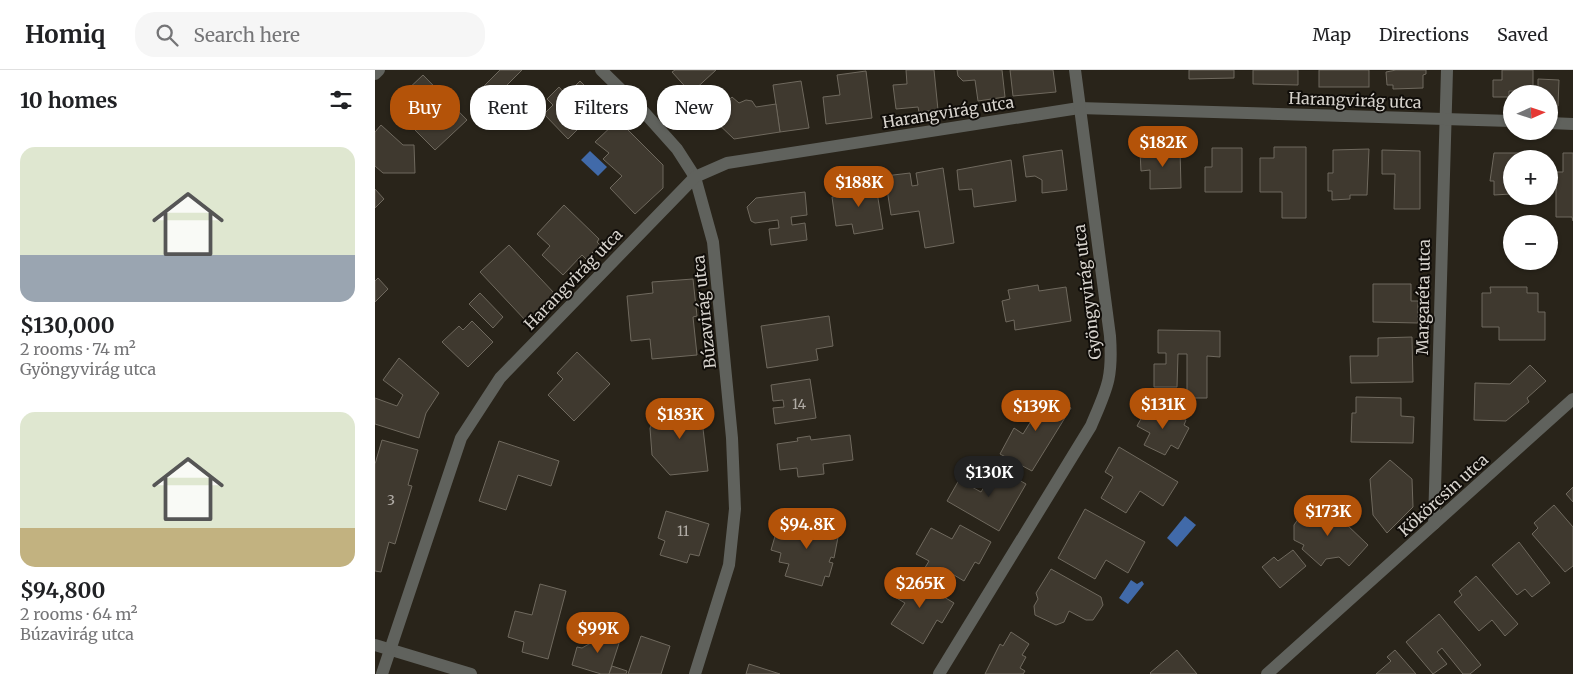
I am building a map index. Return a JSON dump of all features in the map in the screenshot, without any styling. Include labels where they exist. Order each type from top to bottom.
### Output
[{"type":"street","points":[[375,74],[379,70]]},
{"type":"street","name":"Búzavirág utca","points":[[601,70],[643,111],[677,149],[695,177],[713,242],[731,428],[735,508],[729,565],[695,674]]},
{"type":"street","name":"Gyöngyvirág utca","points":[[939,674],[1091,426],[1109,384],[1112,366],[1110,336],[1075,70]]},
{"type":"street","name":"Margaréta utca","points":[[1434,524],[1447,70]]},
{"type":"street","name":"Harangvirág utca","points":[[382,674],[461,438],[500,378],[695,177],[727,163],[1079,108],[1503,121]]},
{"type":"street","points":[[1558,123],[1573,124]]},
{"type":"street","name":"Kökörcsin utca","points":[[1267,674],[1573,399]]},
{"type":"street","points":[[375,645],[471,674]]},
{"type":"water","points":[[590,151],[607,167],[598,176],[581,160]]},
{"type":"water","points":[[1185,516],[1196,525],[1177,547],[1167,538]]},
{"type":"water","points":[[1131,580],[1137,584],[1142,581],[1144,584],[1128,604],[1119,598]]},
{"type":"building","points":[[500,70],[522,70],[507,85],[485,85]]},
{"type":"building","points":[[675,70],[716,70],[700,85],[684,85],[672,72]]},
{"type":"building","points":[[906,70],[934,70],[938,110],[919,112],[918,107],[896,109],[893,85],[907,84]]},
{"type":"building","points":[[957,70],[1002,70],[1005,97],[978,101],[975,80],[963,81],[958,76]]},
{"type":"building","points":[[1010,70],[1053,70],[1056,92],[1013,96]]},
{"type":"building","points":[[1189,70],[1234,70],[1234,78],[1189,79]]},
{"type":"building","points":[[1253,70],[1298,70],[1298,85],[1253,84]]},
{"type":"building","points":[[1319,70],[1369,70],[1369,87],[1319,87]]},
{"type":"building","points":[[1426,70],[1426,74],[1423,75],[1423,88],[1393,89],[1393,85],[1387,85],[1386,72]]},
{"type":"building","points":[[1502,70],[1533,70],[1533,85],[1503,85],[1503,97],[1493,97],[1493,80],[1502,80]]},
{"type":"building","points":[[866,71],[872,118],[826,124],[823,97],[840,95],[837,75]]},
{"type":"building","points":[[423,75],[433,85],[412,85]]},
{"type":"building","points":[[1538,79],[1559,80],[1558,106],[1558,85],[1538,85]]},
{"type":"building","points":[[580,81],[584,85],[576,85]]},
{"type":"building","points":[[801,81],[809,128],[780,132],[773,85]]},
{"type":"building","points":[[556,90],[556,126],[546,116],[546,112],[553,105],[547,99]]},
{"type":"building","points":[[731,98],[739,103],[746,100],[752,101],[756,107],[776,104],[780,132],[734,139],[725,130],[731,130]]},
{"type":"building","points":[[460,113],[467,120],[460,127]]},
{"type":"building","points":[[381,125],[403,145],[414,145],[415,173],[383,173],[375,166],[375,132]]},
{"type":"building","points":[[415,130],[456,130],[435,150]]},
{"type":"building","points":[[559,130],[577,130],[568,139]]},
{"type":"building","points":[[608,130],[628,130],[663,165],[663,188],[635,214],[610,188],[622,176],[603,159],[609,153],[595,142]]},
{"type":"building","points":[[1274,147],[1306,147],[1306,218],[1282,218],[1282,192],[1260,192],[1260,158],[1274,158]]},
{"type":"building","points":[[1212,148],[1242,148],[1242,192],[1205,192],[1205,167],[1212,167]]},
{"type":"building","points":[[1180,149],[1181,188],[1150,189],[1150,170],[1141,171],[1140,151]]},
{"type":"building","points":[[1369,149],[1367,195],[1350,195],[1350,199],[1332,200],[1332,191],[1328,191],[1328,173],[1333,173],[1333,150]]},
{"type":"building","points":[[1062,150],[1067,190],[1042,193],[1042,180],[1035,176],[1026,177],[1023,156]]},
{"type":"building","points":[[1382,150],[1420,151],[1420,209],[1394,209],[1395,174],[1382,174]]},
{"type":"building","points":[[1494,153],[1503,153],[1503,194],[1494,195],[1494,181],[1490,181]]},
{"type":"building","points":[[1563,153],[1573,153],[1573,221],[1572,217],[1558,217],[1556,215],[1556,205],[1558,205],[1558,172],[1563,172]]},
{"type":"building","points":[[1011,160],[1016,201],[974,207],[972,189],[959,190],[957,170]]},
{"type":"building","points":[[943,168],[954,243],[925,248],[919,211],[891,215],[885,176],[910,173],[912,186],[918,185],[916,173]]},
{"type":"building","points":[[875,180],[883,229],[854,234],[852,224],[836,226],[832,197],[847,195],[845,185]]},
{"type":"building","points":[[375,189],[384,199],[375,208]]},
{"type":"building","points":[[805,192],[807,215],[791,217],[792,225],[805,223],[807,240],[771,245],[769,229],[779,228],[778,220],[755,223],[751,221],[747,207],[756,198]]},
{"type":"building","points":[[564,205],[599,239],[597,242],[600,245],[586,259],[582,255],[563,275],[542,255],[550,246],[537,234]]},
{"type":"building","points":[[509,245],[555,294],[526,321],[480,272]]},
{"type":"building","points":[[378,278],[388,289],[375,302],[375,281]]},
{"type":"building","points":[[693,279],[697,316],[693,317],[697,355],[652,359],[650,339],[631,341],[627,296],[653,293],[652,282]]},
{"type":"building","points":[[1373,284],[1411,284],[1411,301],[1418,301],[1418,323],[1373,322]]},
{"type":"building","points":[[1038,285],[1039,291],[1066,287],[1071,321],[1015,330],[1014,320],[1006,322],[1002,301],[1010,299],[1008,290]]},
{"type":"building","points":[[1490,287],[1527,287],[1527,293],[1538,293],[1538,312],[1545,312],[1545,340],[1499,340],[1499,327],[1482,327],[1482,293],[1491,293]]},
{"type":"building","points":[[480,293],[503,317],[493,328],[469,304]]},
{"type":"building","points":[[829,316],[833,346],[816,349],[818,360],[767,368],[761,326]]},
{"type":"building","points":[[472,321],[493,342],[468,367],[442,342],[459,326],[463,330]]},
{"type":"building","points":[[1158,330],[1220,331],[1220,357],[1207,356],[1207,398],[1187,398],[1187,354],[1178,354],[1177,387],[1154,387],[1154,364],[1166,364],[1166,353],[1158,353]]},
{"type":"building","points":[[1412,337],[1413,382],[1351,383],[1350,356],[1378,356],[1378,338]]},
{"type":"building","points":[[577,352],[610,384],[574,421],[548,395],[563,379],[557,373]]},
{"type":"building","points":[[399,358],[439,393],[426,413],[419,438],[375,424],[375,398],[397,406],[403,395],[383,380]]},
{"type":"building","points":[[1530,365],[1546,381],[1527,398],[1529,402],[1506,421],[1474,420],[1475,383],[1510,384]]},
{"type":"building","points":[[810,379],[816,418],[775,424],[773,408],[784,407],[783,400],[773,401],[771,385]]},
{"type":"building","points":[[1053,396],[1071,408],[1032,471],[1000,454],[1014,428],[1023,434],[1036,413],[1026,406],[1029,401]]},
{"type":"building","points":[[1356,397],[1401,398],[1401,416],[1414,417],[1413,443],[1351,442],[1352,413],[1356,413]]},
{"type":"building","points":[[700,403],[708,471],[670,475],[652,455],[650,428],[660,409]]},
{"type":"building","points":[[1148,406],[1163,414],[1165,409],[1186,420],[1184,425],[1189,428],[1178,449],[1171,445],[1165,455],[1144,445],[1150,433],[1137,426]]},
{"type":"building","points":[[850,435],[853,460],[823,464],[824,474],[798,477],[797,468],[780,470],[777,444],[798,441],[797,438],[810,436],[811,440]]},
{"type":"building","points":[[382,440],[418,450],[408,485],[412,486],[395,544],[389,542],[381,572],[375,571],[375,464]]},
{"type":"building","points":[[499,441],[559,461],[551,486],[518,475],[506,510],[479,501]]},
{"type":"building","points":[[1119,447],[1178,482],[1163,506],[1140,491],[1126,513],[1101,498],[1113,477],[1105,472]]},
{"type":"building","points":[[1390,460],[1412,479],[1413,507],[1387,533],[1373,515],[1370,479]]},
{"type":"building","points":[[996,467],[1026,484],[999,531],[947,501],[959,480],[981,492]]},
{"type":"building","points":[[1573,487],[1573,502],[1566,494]]},
{"type":"building","points":[[1322,501],[1368,545],[1349,566],[1339,557],[1326,559],[1321,566],[1302,549],[1304,545],[1294,540],[1294,525],[1301,515],[1310,516]]},
{"type":"building","points":[[1554,505],[1573,527],[1573,566],[1565,572],[1532,534],[1538,528],[1534,523]]},
{"type":"building","points":[[1085,509],[1145,542],[1128,573],[1106,560],[1095,579],[1058,558]]},
{"type":"building","points":[[666,511],[709,524],[699,556],[690,554],[687,563],[660,555],[665,541],[658,538]]},
{"type":"building","points":[[801,516],[840,527],[834,558],[831,557],[829,562],[833,563],[829,577],[825,576],[822,586],[785,576],[789,564],[779,562],[781,553],[771,550],[778,526],[788,529],[789,525],[798,527]]},
{"type":"building","points":[[960,525],[991,542],[979,564],[975,562],[964,581],[949,572],[943,582],[923,571],[929,561],[916,554],[931,528],[952,539]]},
{"type":"building","points":[[1519,542],[1550,583],[1532,597],[1525,589],[1517,595],[1492,565]]},
{"type":"building","points":[[1293,550],[1306,566],[1280,588],[1262,567],[1274,557],[1278,561]]},
{"type":"building","points":[[1051,569],[1101,597],[1103,605],[1093,620],[1086,620],[1069,611],[1064,622],[1056,625],[1035,615],[1034,606],[1038,599],[1036,593]]},
{"type":"building","points":[[906,574],[954,603],[942,623],[937,620],[923,644],[891,624],[905,603],[893,596]]},
{"type":"building","points":[[1476,576],[1518,624],[1505,636],[1492,620],[1479,631],[1454,602],[1462,595],[1459,591]]},
{"type":"building","points":[[540,584],[566,591],[548,659],[522,652],[524,642],[508,637],[515,611],[532,615]]},
{"type":"building","points":[[1439,614],[1481,665],[1470,674],[1463,674],[1442,648],[1437,652],[1447,664],[1433,674],[1406,642]]},
{"type":"building","points":[[598,631],[621,637],[609,674],[601,674],[572,665],[577,647],[582,648],[596,640]]},
{"type":"building","points":[[1011,632],[1029,644],[1022,655],[1026,657],[1020,668],[1025,671],[1023,674],[985,674],[1000,644],[1003,646]]},
{"type":"building","points":[[641,636],[670,646],[661,674],[628,674]]},
{"type":"building","points":[[1177,650],[1197,674],[1150,673]]},
{"type":"building","points":[[1395,650],[1416,674],[1376,674],[1391,661],[1387,657]]},
{"type":"building","points":[[749,664],[780,674],[746,674]]},
{"type":"building","points":[[612,666],[627,671],[626,674],[609,674]]}]
